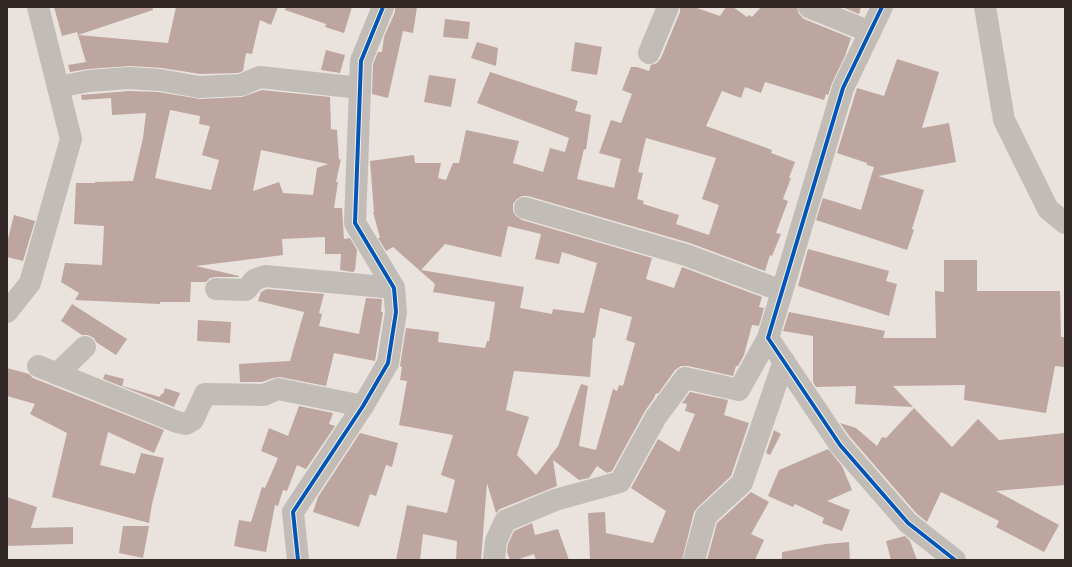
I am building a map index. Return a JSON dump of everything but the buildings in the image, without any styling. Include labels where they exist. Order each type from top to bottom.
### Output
[{"type":"street","points":[[7,312],[30,283],[71,139],[38,7]]},
{"type":"street","points":[[298,560],[293,512],[363,406],[388,364],[396,312],[394,288],[355,223],[361,61],[383,7]]},
{"type":"street","points":[[649,53],[668,7]]},
{"type":"street","points":[[809,7],[870,32]]},
{"type":"street","points":[[494,560],[496,541],[505,521],[555,500],[620,482],[656,417],[685,378],[739,390],[768,338],[843,88],[882,7]]},
{"type":"street","points":[[985,7],[1004,120],[1048,209],[1065,223]]},
{"type":"street","points":[[58,86],[89,81],[129,78],[160,80],[198,87],[241,85],[260,77],[360,88]]},
{"type":"street","points":[[525,208],[686,255],[782,291]]},
{"type":"street","points":[[216,288],[246,290],[254,280],[265,276],[394,288]]},
{"type":"street","points":[[768,338],[840,446],[908,523],[955,560]]},
{"type":"street","points":[[84,347],[48,370],[177,422],[186,424],[193,420],[204,394],[264,394],[278,389],[363,406]]},
{"type":"street","points":[[694,560],[706,516],[742,483],[784,361]]},
{"type":"cycle path","points":[[298,560],[293,512],[363,406],[388,363],[396,312],[394,288],[355,223],[361,61],[383,7]]},
{"type":"cycle path","points":[[882,7],[843,88],[768,338],[840,445],[908,523],[955,560]]}]
